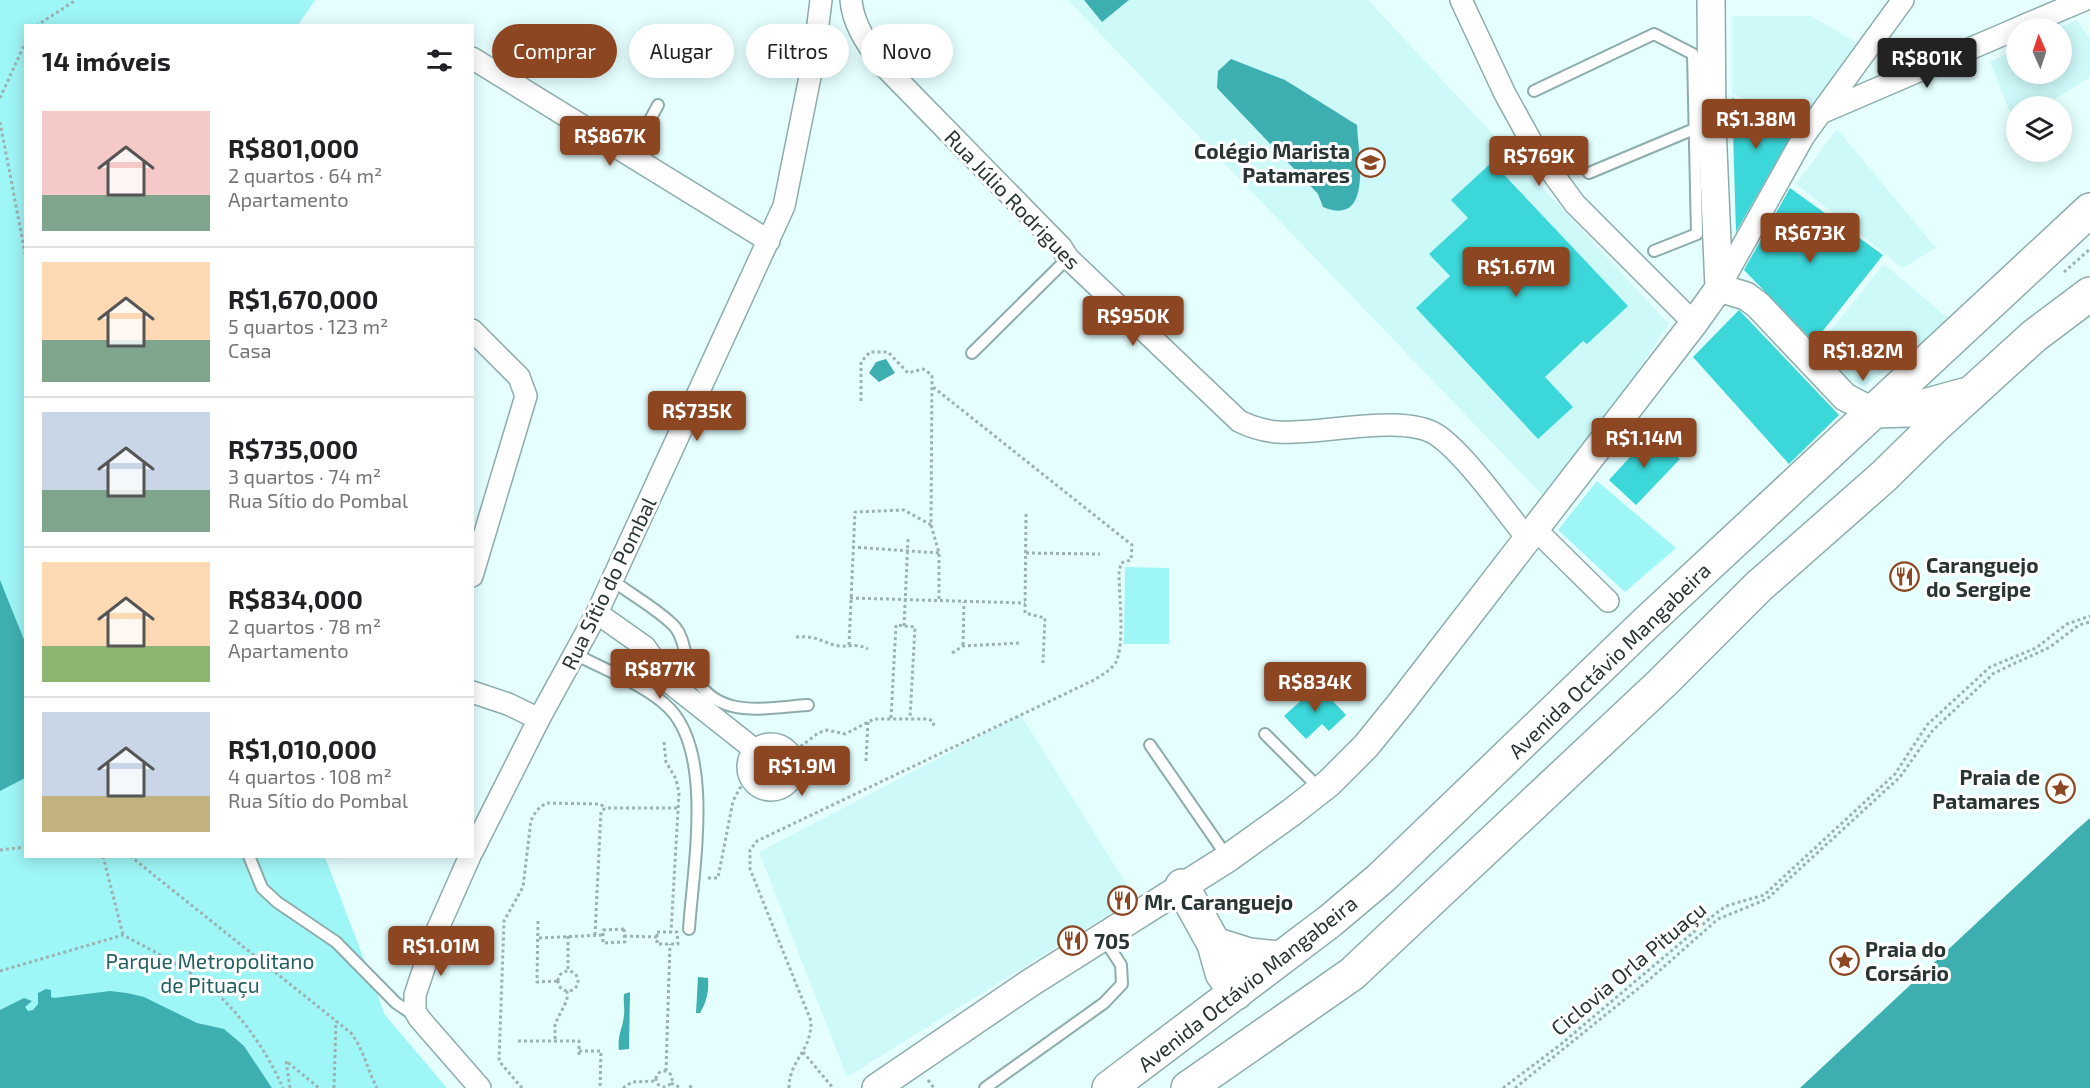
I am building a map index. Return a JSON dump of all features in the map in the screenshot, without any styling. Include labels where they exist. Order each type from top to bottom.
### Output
[{"type":"main road","name":"Avenida Octávio Mangabeira","points":[[1109,1088],[1236,993],[1278,958],[1330,921],[1381,878],[1872,411],[2090,210]]},
{"type":"main road","points":[[1188,1088],[1352,974],[1662,683],[1758,587],[1883,477],[2034,336],[2090,294]]},
{"type":"main road","points":[[1872,411],[1910,410],[1972,393]]},
{"type":"main road","points":[[1182,886],[1214,944],[1217,963],[1236,993]]},
{"type":"main road","points":[[1214,944],[1250,955],[1278,958]]},
{"type":"street","name":"Rua Sítio do Pombal","points":[[474,848],[539,719],[597,613],[769,241],[791,180],[814,57],[821,0]]},
{"type":"street","name":"Rua Júlio Rodrigues","points":[[850,0],[861,35],[879,62],[1061,247],[1068,258],[1239,421],[1255,428],[1277,432],[1397,425],[1418,427],[1436,435],[1453,449],[1531,534],[1608,602]]},
{"type":"street","points":[[1461,0],[1504,94],[1537,152],[1575,204],[1694,323]]},
{"type":"street","points":[[1710,0],[1702,53],[1703,127],[1719,288]]},
{"type":"street","points":[[876,1088],[1103,937],[1228,858],[1321,789],[1366,746],[1694,323],[1719,288],[1790,159],[1903,0]]},
{"type":"street","points":[[2042,18],[2084,0]]},
{"type":"street","points":[[1823,113],[2006,34]]},
{"type":"street","points":[[474,59],[769,241]]},
{"type":"street","points":[[1719,288],[1746,296],[1758,305],[1845,397],[1872,411]]},
{"type":"street","points":[[474,332],[519,377],[526,396],[474,569]]},
{"type":"street","points":[[597,613],[645,647],[669,682],[755,750]]},
{"type":"street","points":[[474,693],[508,704],[539,719]]},
{"type":"street","points":[[774,743],[784,747],[791,754],[795,764],[788,783],[769,790],[759,786],[752,779],[748,769],[749,759],[755,750],[764,744],[774,743]]},
{"type":"street","points":[[469,858],[435,935],[415,995],[415,1011],[480,1088]]},
{"type":"lane","points":[[1534,91],[1654,34],[1702,53]]},
{"type":"lane","points":[[630,156],[658,105]]},
{"type":"lane","points":[[1589,173],[1703,127],[1697,234],[1654,251]]},
{"type":"lane","points":[[972,353],[1068,258]]},
{"type":"lane","points":[[612,580],[674,626],[682,640],[691,671],[717,701],[725,706],[744,709],[808,705]]},
{"type":"lane","points":[[575,654],[657,698],[678,719],[689,738],[694,754],[698,790],[689,929]]},
{"type":"lane","points":[[1265,734],[1321,789]]},
{"type":"lane","points":[[1150,745],[1228,858]]},
{"type":"lane","points":[[250,858],[262,888],[277,902],[336,942],[396,1003],[419,1018]]},
{"type":"lane","points":[[985,1088],[1104,1003],[1122,984],[1120,965],[1103,937]]},
{"type":"path","points":[[39,24],[76,0]]},
{"type":"path","points":[[0,98],[24,46]]},
{"type":"path","points":[[0,122],[24,248]]},
{"type":"path","points":[[861,401],[861,362],[870,352],[888,352],[908,373],[927,370],[933,375],[931,525],[939,553],[939,602]]},
{"type":"path","points":[[789,1088],[791,1072],[810,1041],[811,1022],[750,869],[750,850],[756,841],[1094,680],[1106,673],[1116,662],[1119,646],[1119,573],[1121,563],[1131,560],[1132,545],[933,387]]},
{"type":"path","points":[[849,645],[853,516],[857,511],[904,510],[931,525]]},
{"type":"path","points":[[1026,514],[1025,603],[1027,615],[1040,615],[1045,618],[1043,663]]},
{"type":"path","points":[[904,626],[908,539]]},
{"type":"path","points":[[852,547],[939,553]]},
{"type":"path","points":[[1026,553],[1100,555]]},
{"type":"path","points":[[850,598],[1025,603]]},
{"type":"path","points":[[963,646],[964,602]]},
{"type":"path","name":"Ciclovia Orla Pituaçu","points":[[1503,1088],[1560,1045],[1715,914],[1726,906],[1764,895],[1895,774],[1918,736],[1990,667],[2048,641],[2077,618],[2090,616]]},
{"type":"path","points":[[1515,1088],[1650,979],[1718,919],[1767,899],[1900,777],[1933,730],[1995,674],[2050,647],[2079,625],[2090,622]]},
{"type":"path","points":[[891,718],[896,626],[915,627],[910,718]]},
{"type":"path","points":[[796,638],[815,636],[837,645],[862,645],[868,649]]},
{"type":"path","points":[[952,653],[963,646],[1020,644]]},
{"type":"path","points":[[791,754],[818,733],[827,730],[845,734],[868,721],[891,718],[930,720],[934,728]]},
{"type":"path","points":[[866,761],[868,721]]},
{"type":"path","points":[[664,742],[666,762],[678,785],[670,932]]},
{"type":"path","points":[[674,877],[718,878],[732,801],[740,788],[752,779]]},
{"type":"path","points":[[522,1088],[499,1061],[503,933],[504,921],[523,887],[531,820],[537,810],[546,803],[559,801],[600,804],[606,808],[678,808]]},
{"type":"path","points":[[595,935],[599,816],[606,808]]},
{"type":"path","points":[[0,850],[24,847]]},
{"type":"path","points":[[104,858],[123,935],[200,979],[232,1009],[258,1044],[283,1088]]},
{"type":"path","points":[[132,858],[351,1033],[363,1049],[369,1073],[377,1088]]},
{"type":"path","points":[[538,921],[537,982],[558,981]]},
{"type":"path","points":[[624,929],[624,936],[625,942],[603,943],[603,930],[624,929]]},
{"type":"path","points":[[677,932],[657,932],[657,944],[678,944]]},
{"type":"path","points":[[0,971],[123,935]]},
{"type":"path","points":[[568,936],[568,971]]},
{"type":"path","points":[[538,938],[603,936]]},
{"type":"path","points":[[624,936],[657,937]]},
{"type":"path","points":[[670,944],[666,1071],[672,1077],[671,1083]]},
{"type":"path","points":[[568,971],[576,976],[578,981],[574,989],[567,991],[559,986],[558,981],[562,973],[568,971]]},
{"type":"path","points":[[555,1039],[557,1019],[567,1000],[567,991]]},
{"type":"path","points":[[334,1088],[336,1021]]},
{"type":"path","points":[[518,1041],[555,1039],[579,1041],[579,1058]]},
{"type":"path","points":[[579,1051],[601,1051],[600,1088]]},
{"type":"path","points":[[803,1052],[833,1088]]},
{"type":"path","points":[[290,1088],[286,1061],[319,1088]]},
{"type":"path","points":[[656,1081],[659,1072],[666,1071]]},
{"type":"path","points":[[623,1088],[632,1082],[656,1081],[663,1087],[671,1083]]},
{"type":"path","points":[[671,1083],[681,1088]]},
{"type":"path","points":[[690,1088],[692,1083]]},
{"type":"shaded area","name":"Colégio Marista Patamares","points":[[1068,0],[1368,0],[1669,324],[1549,502]]},
{"type":"shaded area","points":[[1084,0],[1129,0],[1102,22]]},
{"type":"shaded area","points":[[1732,16],[1811,16],[1862,46],[1807,121],[1732,94]]},
{"type":"shaded area","points":[[2077,20],[2090,39],[2090,77],[2060,96],[2006,96],[2006,102],[1990,62],[2006,54],[2006,84],[2072,84],[2072,22]]},
{"type":"shaded area","points":[[1231,59],[1285,80],[1357,125],[1360,184],[1356,198],[1350,207],[1339,211],[1323,207],[1318,194],[1217,88],[1218,71]]},
{"type":"shaded area","points":[[1837,129],[1936,248],[1903,268],[1796,184]]},
{"type":"shaded area","points":[[1884,264],[1950,320],[1864,387],[1834,371],[1820,344]]},
{"type":"shaded area","points":[[886,359],[895,373],[879,382],[869,373],[876,362]]},
{"type":"shaded area","points":[[0,580],[24,640],[24,779],[0,791]]},
{"type":"shaded area","points":[[1021,715],[1135,898],[847,1077],[759,852]]},
{"type":"shaded area","points":[[2090,818],[2090,1088],[1800,1088],[2074,832]]},
{"type":"shaded area","points":[[698,977],[708,978],[708,987],[702,1009],[700,1013],[696,1013]]},
{"type":"shaded area","points":[[46,989],[51,990],[51,997],[54,998],[110,991],[127,993],[144,997],[197,1023],[224,1029],[244,1046],[272,1088],[0,1088],[0,1010],[24,998],[32,1001],[25,1007],[28,1011],[33,1010],[38,1004],[38,993]]},
{"type":"shaded area","points":[[630,992],[629,1049],[619,1050],[624,1015],[624,994]]},
{"type":"green space","name":"Parque Metropolitano de Pituaçu","points":[[0,0],[315,0],[299,24],[24,24],[24,858],[325,858],[385,1015],[447,1088],[0,1088]]},
{"type":"green space","points":[[1597,481],[1676,548],[1625,592],[1558,530]]},
{"type":"green space","points":[[1125,567],[1169,568],[1169,644],[1124,644]]},
{"type":"building","points":[[1732,98],[1800,120],[1736,232]]},
{"type":"building","points":[[1492,162],[1628,306],[1587,344],[1583,341],[1545,377],[1573,407],[1538,439],[1416,308],[1450,276],[1429,254],[1468,218],[1451,200]]},
{"type":"building","points":[[1790,188],[1883,255],[1814,342],[1744,270]]},
{"type":"building","points":[[1739,310],[1839,415],[1789,464],[1693,357]]},
{"type":"building","points":[[1652,433],[1680,459],[1636,505],[1609,480]]},
{"type":"building","points":[[1318,685],[1346,715],[1329,731],[1322,724],[1306,739],[1284,716]]},
{"type":"place","name":"Colégio Marista Patamares","points":[[1371,162]]},
{"type":"place","name":"Caranguejo do Sergipe","points":[[1905,576]]},
{"type":"place","name":"Praia de Patamares","points":[[2061,788]]},
{"type":"place","name":"Mr. Caranguejo","points":[[1123,901]]},
{"type":"place","name":"705","points":[[1073,940]]},
{"type":"place","name":"Praia do Corsário","points":[[1844,960]]}]
